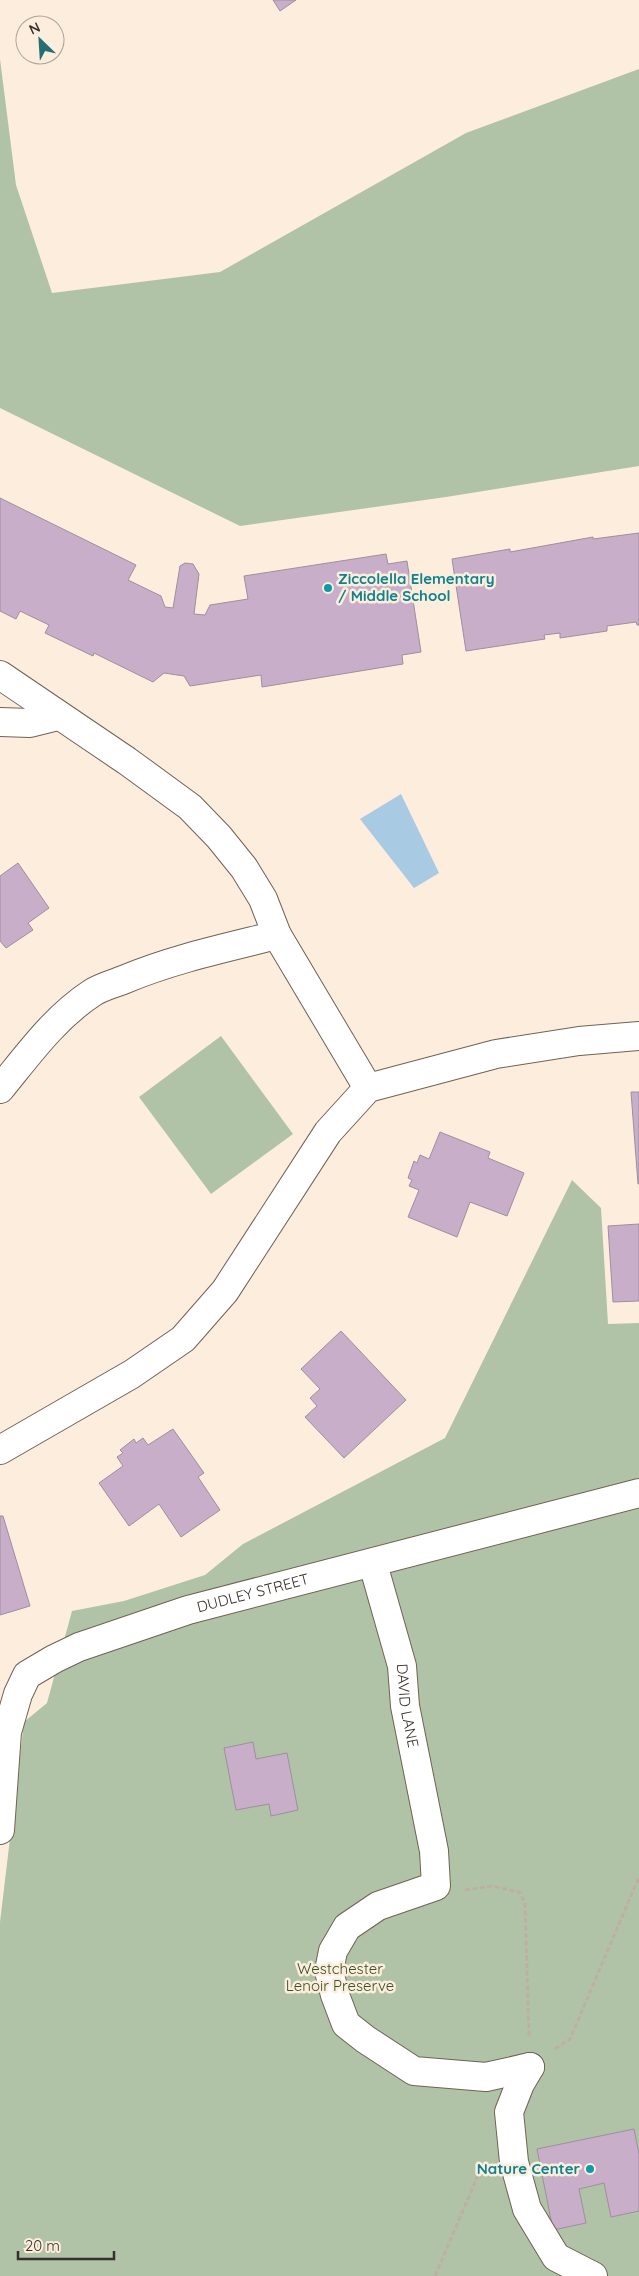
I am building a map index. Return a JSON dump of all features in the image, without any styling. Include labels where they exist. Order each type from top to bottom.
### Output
[{"type":"street","points":[[0,675],[127,761],[190,807],[219,837],[244,868],[263,898],[277,936],[368,1088]]},
{"type":"street","points":[[0,722],[30,723],[58,716]]},
{"type":"street","points":[[0,1089],[44,1035],[67,1012],[93,992],[148,970],[210,952],[277,936]]},
{"type":"street","points":[[0,1450],[132,1374],[183,1339],[225,1292],[328,1132],[368,1088],[496,1054],[578,1041],[639,1036]]},
{"type":"street","name":"DUDLEY STREET","points":[[0,1830],[7,1732],[18,1694],[27,1675],[36,1668],[79,1647],[188,1610],[373,1564],[639,1493]]},
{"type":"street","name":"DAVID LANE","points":[[373,1564],[402,1666],[405,1706],[434,1851],[436,1886]]},
{"type":"street","points":[[436,1886],[378,1906],[347,1927],[333,1950],[329,1971],[334,1995],[346,2024],[365,2039],[414,2071],[486,2077],[530,2067]]},
{"type":"street","points":[[530,2067],[520,2084],[509,2112],[514,2162],[527,2209],[556,2257],[593,2276]]},
{"type":"path","points":[[530,2067],[570,2039],[639,1877]]},
{"type":"path","points":[[436,1886],[466,1890],[492,1886],[519,1892],[526,1903],[529,2016]]},
{"type":"path","points":[[435,2276],[486,2158]]},
{"type":"green space","points":[[0,59],[16,185],[52,293],[220,272],[466,133],[639,69],[639,466],[446,497],[240,526],[0,408]]},
{"type":"green space","points":[[221,1036],[293,1134],[211,1194],[139,1097]]},
{"type":"green space","name":"Westchester Lenoir Preserve","points":[[572,1180],[601,1208],[608,1324],[639,1323],[639,2276],[0,2276],[0,1922],[24,1722],[47,1703],[72,1611],[124,1601],[205,1575],[243,1544],[445,1438]]},
{"type":"water","points":[[401,794],[439,873],[414,888],[360,819]]},
{"type":"building","points":[[273,0],[296,0],[280,11]]},
{"type":"building","name":"Ziccolella Elementary / Middle School","points":[[0,498],[136,565],[128,580],[161,596],[165,607],[173,608],[180,566],[185,563],[193,564],[199,574],[194,614],[205,615],[210,605],[248,599],[244,576],[386,554],[388,564],[407,561],[421,652],[402,655],[403,664],[262,687],[261,675],[190,686],[184,676],[164,673],[153,682],[94,653],[93,656],[45,633],[49,625],[20,611],[16,619],[0,611]]},
{"type":"building","points":[[639,533],[639,625],[636,622],[607,626],[607,631],[560,638],[560,633],[544,635],[545,639],[466,651],[452,559],[510,549],[510,552],[593,537],[593,539]]},
{"type":"building","points":[[18,863],[49,908],[28,923],[33,930],[6,948],[0,941],[0,876]]},
{"type":"building","points":[[631,1092],[639,1092],[639,1184],[638,1184]]},
{"type":"building","points":[[440,1132],[490,1152],[488,1158],[524,1173],[507,1216],[470,1202],[457,1237],[408,1217],[419,1190],[409,1186],[412,1180],[408,1178],[414,1161],[417,1163],[420,1155],[429,1159]]},
{"type":"building","points":[[639,1224],[639,1301],[613,1302],[608,1226]]},
{"type":"building","points":[[341,1331],[406,1400],[344,1458],[305,1417],[317,1406],[310,1398],[320,1389],[301,1369]]},
{"type":"building","points":[[173,1429],[204,1473],[198,1477],[220,1510],[181,1537],[159,1504],[129,1526],[99,1483],[123,1466],[117,1457],[123,1453],[120,1450],[134,1439],[136,1443],[143,1438],[148,1445]]},
{"type":"building","points":[[0,1516],[3,1516],[30,1606],[0,1615]]},
{"type":"building","points":[[253,1742],[256,1759],[287,1753],[298,1810],[271,1816],[269,1804],[236,1810],[224,1748]]},
{"type":"building","name":"Nature Center","points":[[634,2129],[639,2154],[639,2211],[611,2217],[604,2183],[579,2189],[586,2223],[553,2230],[537,2149]]},
{"type":"place","name":"Ziccolella Elementary / Middle School","points":[[328,588]]},
{"type":"place","name":"Nature Center","points":[[590,2169]]}]
